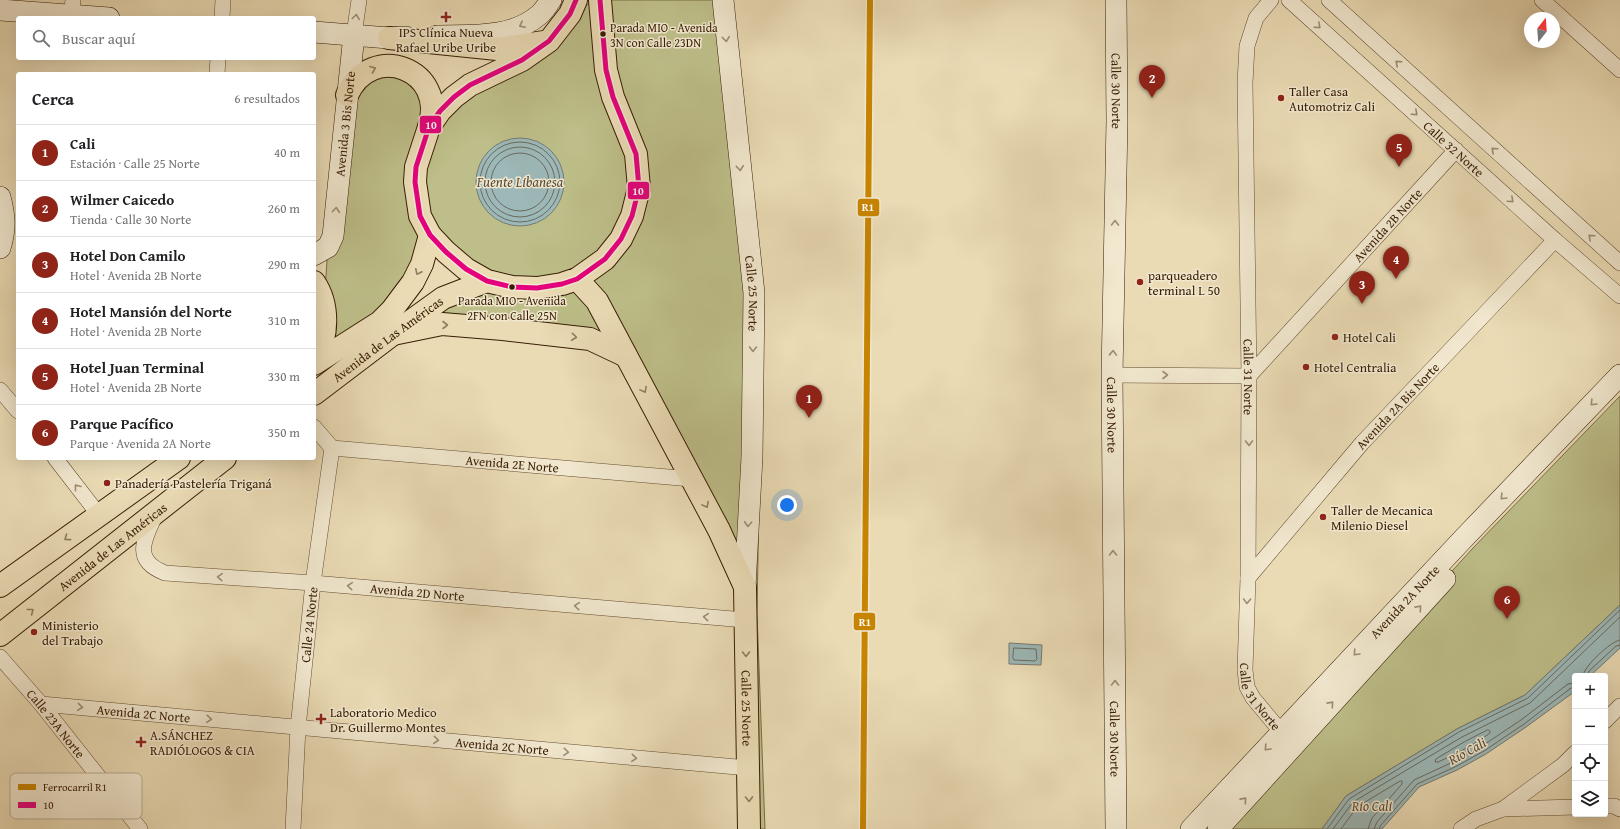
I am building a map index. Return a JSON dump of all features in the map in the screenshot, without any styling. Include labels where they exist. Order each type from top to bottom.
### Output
[{"type":"main road","points":[[389,38],[504,32],[523,26],[540,14],[551,0]]},
{"type":"main road","points":[[429,127],[454,97],[470,85],[522,60],[549,41],[570,14],[576,0]]},
{"type":"main road","points":[[347,96],[354,82],[359,77],[371,69],[379,67],[394,66],[408,70],[420,79],[431,98],[432,112],[429,127],[416,167],[415,182],[420,216],[430,235],[462,266],[487,281],[512,287],[537,288],[562,284],[577,279],[605,259],[621,239],[632,216],[639,188],[636,154],[613,97],[606,70],[600,0]]},
{"type":"main road","name":"Calle 25 Norte","points":[[723,0],[754,293],[752,457],[745,588],[749,829]]},
{"type":"main road","name":"Calle 30 Norte","points":[[1116,0],[1117,121],[1112,374],[1116,829]]},
{"type":"main road","points":[[0,10],[72,8],[102,16]]},
{"type":"main road","points":[[316,32],[497,49],[549,41]]},
{"type":"main road","name":"Avenida 3 Bis Norte","points":[[321,251],[333,236],[335,223],[354,35]]},
{"type":"main road","points":[[0,197],[7,240]]},
{"type":"main road","name":"Avenida de Las Américas","points":[[316,363],[380,322],[392,310],[413,282],[422,264],[430,235]]},
{"type":"main road","name":"Calle 25 Norte","points":[[577,279],[597,300],[719,530],[745,588]]},
{"type":"main road","name":"Avenida de Las Américas","points":[[316,392],[392,334],[443,298],[487,281]]},
{"type":"main road","points":[[316,285],[324,308],[325,326],[321,345],[316,356]]},
{"type":"main road","points":[[392,334],[442,324],[504,329],[590,339],[626,356]]},
{"type":"main road","name":"Avenida 2A Norte","points":[[1218,829],[1287,739],[1463,539],[1620,375]]},
{"type":"main road","name":"Avenida 2A Norte","points":[[1191,829],[1287,739],[1620,396]]},
{"type":"main road","points":[[0,586],[176,460]]},
{"type":"main road","name":"Avenida de Las Américas","points":[[0,635],[223,460]]},
{"type":"street","points":[[222,16],[223,0]]},
{"type":"street","name":"Avenida 3 Bis Norte","points":[[354,35],[358,0]]},
{"type":"street","name":"Calle 31 Norte","points":[[1271,0],[1256,18],[1247,46],[1245,83],[1249,376],[1248,578],[1245,670],[1247,687],[1253,698],[1287,739]]},
{"type":"street","name":"Calle 32 Norte","points":[[1289,0],[1555,240],[1620,296]]},
{"type":"street","points":[[1542,0],[1620,70]]},
{"type":"street","name":"Calle 32 Norte","points":[[1331,1],[1620,263]]},
{"type":"street","points":[[217,72],[218,60]]},
{"type":"street","name":"Avenida 2B Norte","points":[[1249,376],[1456,150]]},
{"type":"street","name":"Avenida 2A Bis Norte","points":[[1248,578],[1362,443],[1555,240]]},
{"type":"street","points":[[1112,374],[1249,376]]},
{"type":"street","points":[[0,390],[16,409]]},
{"type":"street","points":[[316,429],[332,448]]},
{"type":"street","name":"Avenida 2E Norte","points":[[332,448],[692,479]]},
{"type":"street","name":"Calle 24 Norte","points":[[293,829],[298,728],[313,583],[332,448]]},
{"type":"street","points":[[56,460],[99,515]]},
{"type":"street","name":"Avenida 2D Norte","points":[[158,512],[145,539],[143,548],[144,558],[156,570],[176,574],[313,583],[745,620]]},
{"type":"street","name":"Calle 23A Norte","points":[[0,657],[41,704],[96,773]]},
{"type":"street","name":"Avenida 2C Norte","points":[[41,704],[748,768]]},
{"type":"street","points":[[1608,718],[1620,706]]},
{"type":"street","points":[[1461,829],[1476,819],[1503,809],[1563,765],[1572,756]]},
{"type":"street","points":[[1608,806],[1614,806],[1620,809]]},
{"type":"street","points":[[1503,809],[1572,807]]},
{"type":"street","name":"Calle 23A Norte","points":[[132,819],[140,829]]},
{"type":"green space","points":[[592,0],[723,0],[761,384],[757,613],[765,829],[749,829],[745,587],[626,356],[590,339],[393,334],[487,281],[430,235],[401,299],[316,359],[321,345],[328,247],[347,95],[393,66],[432,105],[549,41]]},
{"type":"green space","points":[[1620,396],[1620,605],[1525,695],[1457,729],[1346,796],[1322,829],[1218,829],[1473,548]]},
{"type":"water","name":"Fuente Libanesa","points":[[520,138],[537,141],[545,145],[557,157],[561,165],[564,182],[561,199],[557,207],[545,219],[537,223],[520,226],[503,223],[495,219],[483,207],[479,199],[476,182],[479,165],[483,157],[495,145],[503,141]]},
{"type":"water","name":"Rio Cali","points":[[1620,605],[1620,648],[1593,673],[1572,673],[1572,693],[1486,754],[1457,770],[1419,787],[1382,829],[1322,829],[1346,796],[1457,729],[1525,695]]},
{"type":"water","points":[[1009,643],[1042,645],[1041,665],[1009,664]]},
{"type":"rail line","name":"R1","points":[[863,829],[870,0]]},
{"type":"transit line","name":"10","points":[[576,0],[570,14],[549,41],[522,60],[470,85],[454,97],[440,111],[429,127],[416,167],[415,182],[420,216],[430,235],[446,252],[466,269],[487,281],[512,287],[537,288],[562,284],[577,279],[605,259],[621,239],[632,216],[639,188],[636,154],[613,97],[606,70],[600,0]]},
{"type":"place","name":"IPS Clínica Nueva Rafael Uribe Uribe","points":[[446,17]]},
{"type":"place","name":"Parada MIO - Avenida 3N con Calle 23DN","points":[[603,34]]},
{"type":"place","name":"Wilmer Caicedo","points":[[1152,98]]},
{"type":"place","name":"Taller Casa Automotriz Cali","points":[[1281,98]]},
{"type":"place","name":"Hotel Juan Terminal","points":[[1399,167]]},
{"type":"place","name":"Hotel Mansión del Norte","points":[[1396,279]]},
{"type":"place","name":"parqueadero terminal L 50","points":[[1140,282]]},
{"type":"place","name":"Parada MIO - Avenida 2FN con Calle 25N","points":[[512,287]]},
{"type":"place","name":"Hotel Don Camilo","points":[[1362,304]]},
{"type":"place","name":"Hotel Cali","points":[[1335,337]]},
{"type":"place","name":"Hotel Centralia","points":[[1306,367]]},
{"type":"place","name":"Cali","points":[[809,418]]},
{"type":"place","name":"Panadería Pastelería Triganá","points":[[107,483]]},
{"type":"place","name":"Taller de Mecanica Milenio Diesel","points":[[1323,517]]},
{"type":"place","name":"Parque Pacífico","points":[[1507,619]]},
{"type":"place","name":"Ministerio del Trabajo","points":[[34,632]]},
{"type":"place","name":"Laboratorio Medico Dr. Guillermo Montes","points":[[321,719]]},
{"type":"place","name":"A.SÁNCHEZ RADIÓLOGOS & CIA","points":[[141,742]]},
{"type":"water label","name":"Río Cali","points":[[1467,751]]}]
